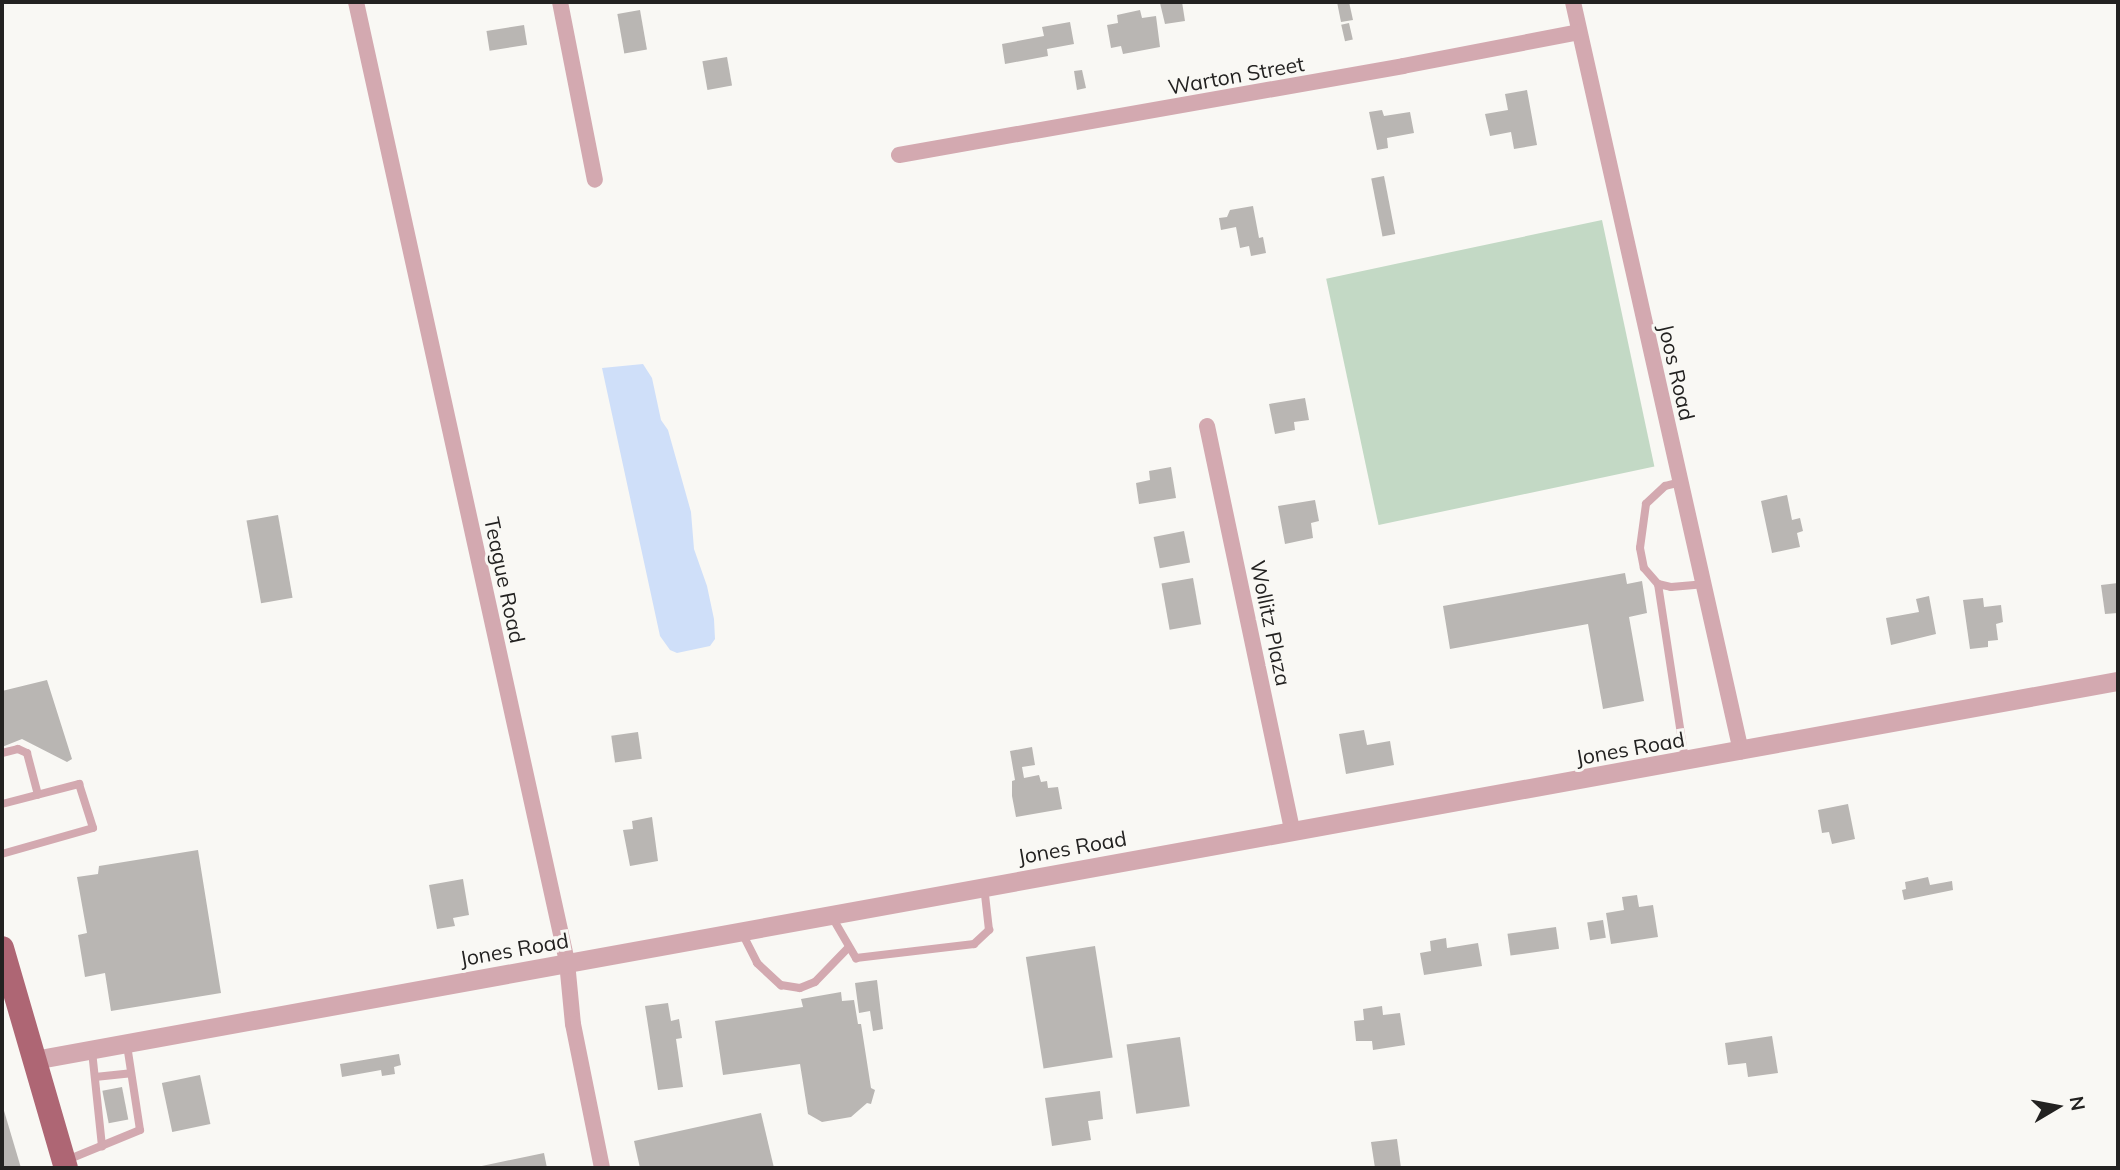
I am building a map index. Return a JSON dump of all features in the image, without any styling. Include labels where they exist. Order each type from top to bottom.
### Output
[{"type":"main road","points":[[2,948],[65,1165]]},
{"type":"street","name":"Teague Road","points":[[356,2],[566,962],[573,1024],[602,1168]]},
{"type":"street","points":[[560,2],[595,180]]},
{"type":"street","name":"Joos Road","points":[[1573,2],[1741,751]]},
{"type":"street","name":"Warton Street","points":[[899,155],[1403,66],[1579,32]]},
{"type":"street","name":"Wollitz Plaza","points":[[1207,426],[1292,829]]},
{"type":"street","name":"Jones Road","points":[[34,1060],[1292,829],[1741,751],[2118,681]]},
{"type":"lane","points":[[1681,482],[1665,486],[1646,505],[1640,548],[1644,568],[1658,584],[1685,761]]},
{"type":"lane","points":[[1658,584],[1671,587],[1703,583]]},
{"type":"lane","points":[[2,753],[18,749],[27,753],[38,795]]},
{"type":"lane","points":[[2,804],[79,784],[93,828],[2,854]]},
{"type":"lane","points":[[830,914],[856,958],[872,959],[974,944],[989,930],[984,886]]},
{"type":"lane","points":[[741,930],[757,963],[781,985],[800,988],[815,982],[848,948]]},
{"type":"lane","points":[[65,1165],[141,1130],[126,1043]]},
{"type":"lane","points":[[92,1050],[102,1146]]},
{"type":"lane","points":[[96,1077],[131,1073]]},
{"type":"green space","points":[[1602,220],[1654,466],[1379,525],[1326,279]]},
{"type":"water","points":[[643,364],[652,378],[661,420],[668,430],[691,512],[694,549],[707,586],[714,619],[715,639],[710,646],[677,653],[670,650],[660,636],[602,368]]},
{"type":"building","points":[[1182,2],[1185,21],[1165,24],[1160,3]]},
{"type":"building","points":[[1337,2],[1349,2],[1353,20],[1341,22]]},
{"type":"building","points":[[640,10],[647,49],[624,53],[617,14]]},
{"type":"building","points":[[1140,10],[1142,18],[1156,16],[1160,47],[1123,54],[1121,46],[1111,48],[1107,25],[1118,23],[1117,15]]},
{"type":"building","points":[[1070,22],[1074,44],[1047,49],[1048,56],[1005,64],[1002,44],[1044,36],[1042,27]]},
{"type":"building","points":[[1349,23],[1353,40],[1345,41],[1341,25]]},
{"type":"building","points":[[524,25],[527,45],[490,51],[486,31]]},
{"type":"building","points":[[727,57],[732,86],[707,90],[702,61]]},
{"type":"building","points":[[1082,70],[1086,88],[1077,90],[1074,71]]},
{"type":"building","points":[[1527,90],[1537,145],[1514,149],[1511,132],[1490,136],[1485,114],[1508,110],[1505,94]]},
{"type":"building","points":[[1382,110],[1384,116],[1410,112],[1414,133],[1387,138],[1388,148],[1377,150],[1369,112]]},
{"type":"building","points":[[1384,176],[1395,234],[1382,236],[1371,178]]},
{"type":"building","points":[[1253,206],[1259,238],[1263,237],[1266,253],[1251,256],[1249,246],[1240,248],[1236,227],[1221,230],[1219,218],[1227,217],[1230,210]]},
{"type":"building","points":[[1305,398],[1309,420],[1294,422],[1295,430],[1275,434],[1269,404]]},
{"type":"building","points":[[1171,467],[1176,498],[1139,504],[1136,483],[1150,480],[1149,471]]},
{"type":"building","points":[[1787,495],[1792,520],[1800,518],[1803,531],[1797,533],[1800,547],[1772,553],[1761,501]]},
{"type":"building","points":[[1315,500],[1319,521],[1311,523],[1313,538],[1285,544],[1278,506]]},
{"type":"building","points":[[278,515],[293,598],[261,603],[246,521]]},
{"type":"building","points":[[1184,531],[1190,562],[1160,568],[1154,537]]},
{"type":"building","points":[[1625,573],[1627,584],[1642,581],[1647,613],[1629,617],[1644,701],[1603,709],[1588,624],[1450,649],[1443,606]]},
{"type":"building","points":[[1193,578],[1201,624],[1170,630],[1161,584]]},
{"type":"building","points":[[2118,583],[2118,613],[2105,614],[2101,585]]},
{"type":"building","points":[[1929,596],[1936,634],[1891,645],[1886,618],[1919,612],[1916,599]]},
{"type":"building","points":[[1983,598],[1984,607],[2001,605],[2003,622],[1996,624],[1998,640],[1988,641],[1988,647],[1970,649],[1963,600]]},
{"type":"building","points":[[47,680],[72,759],[67,762],[22,739],[2,747],[2,691]]},
{"type":"building","points":[[1364,730],[1367,745],[1390,741],[1394,765],[1346,774],[1339,734]]},
{"type":"building","points":[[638,732],[642,759],[615,762],[611,736]]},
{"type":"building","points":[[1032,747],[1035,765],[1022,767],[1024,778],[1039,775],[1041,782],[1047,781],[1048,788],[1058,787],[1062,809],[1016,817],[1012,796],[1012,781],[1015,780],[1010,751]]},
{"type":"building","points":[[1848,804],[1855,839],[1832,844],[1829,832],[1822,833],[1818,810]]},
{"type":"building","points":[[652,817],[658,861],[630,866],[623,830],[633,829],[632,821]]},
{"type":"building","points":[[198,850],[221,993],[111,1011],[105,973],[85,977],[78,935],[87,933],[77,877],[98,874],[99,866]]},
{"type":"building","points":[[1928,877],[1930,885],[1952,881],[1953,890],[1904,900],[1902,890],[1906,889],[1905,882]]},
{"type":"building","points":[[463,879],[469,915],[453,918],[455,926],[437,929],[429,885]]},
{"type":"building","points":[[1637,895],[1639,907],[1653,905],[1658,937],[1611,944],[1606,913],[1624,910],[1622,897]]},
{"type":"building","points":[[1603,920],[1606,938],[1590,940],[1587,923]]},
{"type":"building","points":[[1556,927],[1559,949],[1511,956],[1507,934]]},
{"type":"building","points":[[1446,938],[1447,948],[1478,943],[1482,966],[1424,975],[1420,953],[1431,951],[1430,941]]},
{"type":"building","points":[[1095,946],[1113,1058],[1044,1069],[1026,957]]},
{"type":"building","points":[[877,980],[883,1029],[873,1031],[870,1011],[859,1013],[855,983]]},
{"type":"building","points":[[841,992],[842,1001],[854,1000],[858,1024],[861,1024],[871,1088],[875,1090],[871,1104],[867,1103],[851,1117],[822,1122],[808,1114],[800,1064],[723,1075],[715,1021],[803,1007],[801,999]]},
{"type":"building","points":[[668,1003],[671,1021],[679,1019],[682,1038],[676,1039],[683,1087],[658,1090],[645,1006]]},
{"type":"building","points":[[1382,1006],[1383,1015],[1400,1013],[1405,1045],[1373,1050],[1372,1041],[1356,1041],[1354,1021],[1364,1020],[1363,1009]]},
{"type":"building","points":[[1772,1036],[1778,1073],[1748,1077],[1746,1063],[1728,1065],[1725,1043]]},
{"type":"building","points":[[1180,1037],[1190,1106],[1136,1114],[1127,1045]]},
{"type":"building","points":[[399,1054],[401,1065],[394,1067],[395,1074],[382,1076],[381,1070],[342,1077],[340,1064]]},
{"type":"building","points":[[200,1075],[210,1124],[172,1132],[162,1083]]},
{"type":"building","points":[[122,1087],[128,1119],[109,1123],[102,1091]]},
{"type":"building","points":[[1100,1091],[1103,1119],[1088,1121],[1091,1140],[1052,1146],[1045,1098]]},
{"type":"building","points":[[2,1104],[21,1168],[2,1168]]},
{"type":"building","points":[[761,1113],[774,1168],[640,1168],[634,1141]]},
{"type":"building","points":[[1397,1139],[1401,1168],[1375,1168],[1371,1142]]},
{"type":"building","points":[[544,1153],[547,1168],[477,1168],[477,1167]]}]
